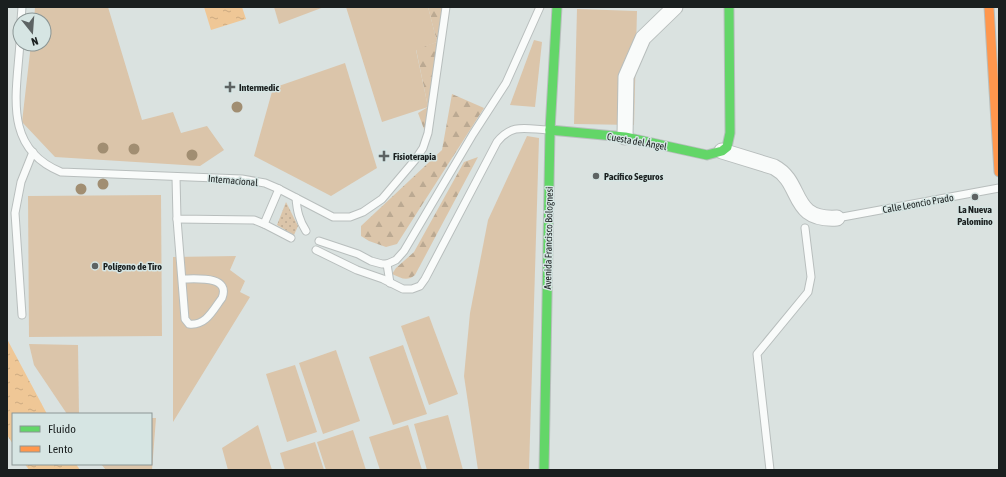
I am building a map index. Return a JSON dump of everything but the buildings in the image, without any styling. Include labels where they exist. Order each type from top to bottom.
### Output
[{"type":"street","name":"Avenida Francisco Bolognesi","points":[[544,470],[550,130],[557,7]]},
{"type":"street","points":[[625,136],[626,77],[642,38],[675,7]]},
{"type":"street","points":[[722,151],[727,147],[730,133],[729,7]]},
{"type":"street","points":[[989,9],[999,172]]},
{"type":"street","name":"Cuesta del Ángel","points":[[550,130],[625,136],[708,155],[722,151]]},
{"type":"street","points":[[722,151],[770,165],[781,170],[790,182],[799,201],[807,210],[813,215],[820,217],[837,218]]},
{"type":"lane","name":"Internacional","points":[[19,52],[16,110],[17,123],[20,133],[33,152],[41,161],[50,167],[61,172],[242,179],[265,183],[333,217],[350,217],[363,212],[382,199],[423,148],[428,133],[446,7]]},
{"type":"lane","points":[[320,241],[358,254],[376,263],[387,264],[396,260],[404,251],[473,134],[506,83],[540,7]]},
{"type":"lane","points":[[989,9],[999,11]]},
{"type":"lane","points":[[316,250],[357,270],[403,289],[412,289],[420,286],[504,133],[513,129],[550,130]]},
{"type":"lane","points":[[22,315],[16,213],[21,182],[33,152]]},
{"type":"lane","points":[[176,177],[176,219],[185,319],[189,324],[199,324],[205,320],[222,298],[224,294],[223,290],[220,284],[215,280],[182,279]]},
{"type":"lane","name":"Calle Leoncio Prado","points":[[837,218],[999,188]]},
{"type":"lane","points":[[264,224],[279,189]]},
{"type":"lane","points":[[296,198],[297,214],[300,223],[306,231]]},
{"type":"lane","points":[[176,219],[254,220],[291,238]]},
{"type":"lane","points":[[770,470],[757,354],[808,292],[811,277],[805,228]]},
{"type":"lane","points":[[387,264],[390,283]]},
{"type":"green space","points":[[35,7],[108,7],[142,120],[173,112],[181,133],[207,126],[224,150],[200,166],[55,157],[22,122],[30,52],[52,52],[52,12],[35,12]]},
{"type":"green space","points":[[274,7],[324,7],[279,24]]},
{"type":"green space","points":[[346,7],[428,7],[437,42],[416,50],[428,107],[382,122]]},
{"type":"green space","points":[[428,7],[443,7],[427,128],[424,129],[418,113],[428,107],[416,49],[437,42]]},
{"type":"green space","points":[[577,9],[637,11],[634,125],[574,124]]},
{"type":"green space","points":[[534,40],[542,42],[535,107],[510,105]]},
{"type":"green space","points":[[345,63],[377,168],[331,196],[254,156],[273,88]]},
{"type":"green space","points":[[452,94],[484,108],[397,244],[386,247],[369,241],[361,236],[361,226],[442,150]]},
{"type":"green space","points":[[527,136],[539,138],[529,470],[478,470],[464,376],[470,313],[488,220]]},
{"type":"green space","points":[[478,157],[415,275],[407,279],[392,274],[396,268],[414,252],[464,162]]},
{"type":"green space","name":"Polígono de Tiro","points":[[161,195],[162,336],[29,337],[28,196]]},
{"type":"green space","points":[[286,202],[298,226],[294,235],[277,225]]},
{"type":"green space","points":[[236,256],[230,270],[245,281],[240,292],[250,297],[173,422],[173,257]]},
{"type":"green space","points":[[429,316],[458,394],[429,405],[401,326]]},
{"type":"green space","points":[[29,344],[78,345],[79,413],[66,413],[34,365]]},
{"type":"green space","points":[[403,345],[427,414],[393,425],[369,357]]},
{"type":"green space","points":[[336,350],[360,421],[323,434],[299,363]]},
{"type":"green space","points":[[295,365],[317,432],[287,442],[266,374]]},
{"type":"green space","points":[[448,415],[463,470],[427,470],[414,424]]},
{"type":"green space","points":[[152,418],[156,418],[152,470],[106,470],[102,465],[152,465]]},
{"type":"green space","points":[[258,425],[272,470],[228,470],[222,448]]},
{"type":"green space","points":[[408,425],[422,470],[380,470],[369,437]]},
{"type":"green space","points":[[353,430],[366,470],[326,470],[317,442]]},
{"type":"green space","points":[[315,442],[324,470],[285,470],[280,453]]},
{"type":"water","points":[[204,7],[242,7],[246,19],[211,30]]},
{"type":"water","points":[[7,339],[46,413],[12,413],[12,442],[7,435]]},
{"type":"water","points":[[26,465],[77,465],[80,470],[29,470]]},
{"type":"traffic: fast","points":[[544,470],[550,130],[557,7]]},
{"type":"traffic: fast","points":[[550,130],[625,137],[707,155],[722,151],[727,147],[730,133],[729,7]]},
{"type":"traffic: slow","points":[[989,7],[999,172]]},
{"type":"place","name":"Intermedic","points":[[230,87]]},
{"type":"place","name":"Fisioterapia","points":[[384,156]]},
{"type":"place","name":"Pacífico Seguros","points":[[596,176]]},
{"type":"place","name":"La Nueva Palomino","points":[[975,197]]},
{"type":"place","name":"Polígono de Tiro","points":[[95,266]]}]
